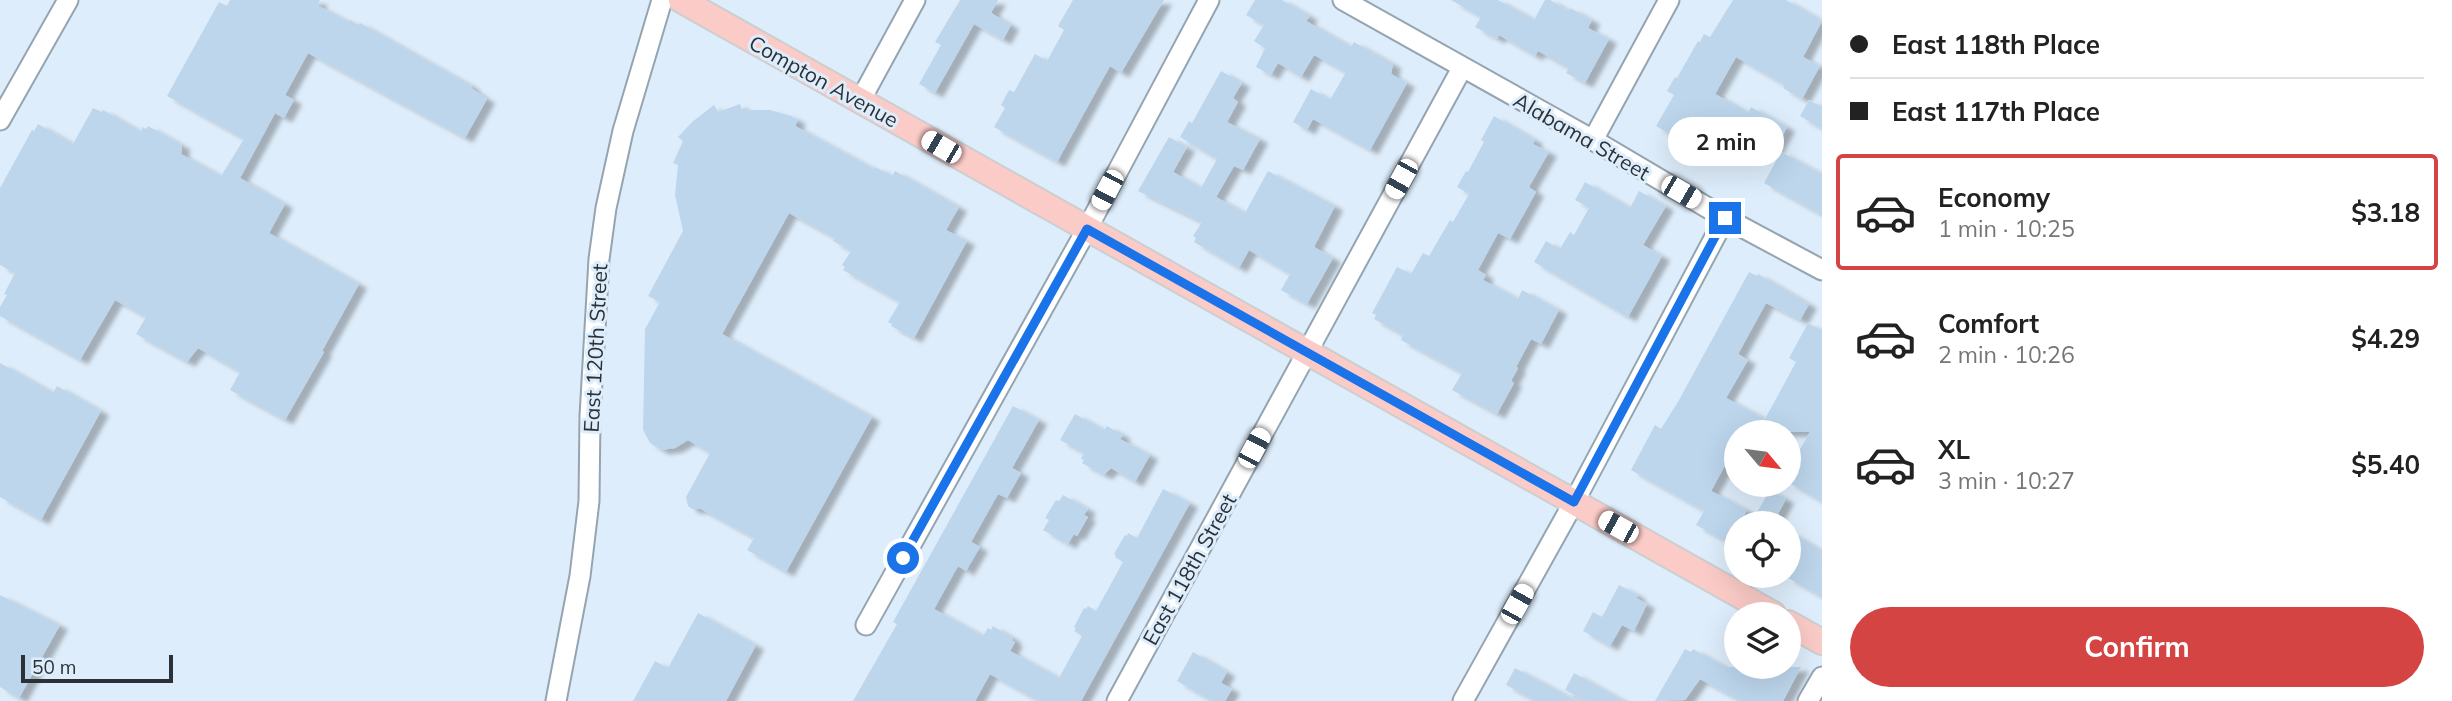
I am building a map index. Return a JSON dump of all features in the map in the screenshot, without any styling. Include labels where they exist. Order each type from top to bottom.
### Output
[{"type":"main road","name":"Compton Avenue","points":[[681,0],[1752,602]]},
{"type":"main road","points":[[1801,630],[1822,642]]},
{"type":"street","points":[[0,120],[68,0]]},
{"type":"street","name":"East 120th Street","points":[[556,701],[580,576],[589,501],[592,377],[599,259],[606,208],[623,131],[662,0]]},
{"type":"street","points":[[860,101],[915,0]]},
{"type":"street","points":[[866,625],[1087,229],[1209,0]]},
{"type":"street","name":"Alabama Street","points":[[1343,0],[1725,218],[1822,270]]},
{"type":"street","points":[[1593,141],[1669,0]]},
{"type":"street","name":"East 118th Street","points":[[1117,701],[1462,68]]},
{"type":"street","points":[[1463,701],[1574,502],[1725,218]]},
{"type":"street","points":[[1808,701],[1822,677]]},
{"type":"building","points":[[230,0],[320,0],[317,5],[349,22],[360,23],[472,86],[471,88],[487,99],[465,138],[308,53],[285,95],[294,100],[284,118],[275,113],[240,178],[285,204],[269,233],[359,284],[285,420],[230,390],[240,372],[198,348],[187,362],[136,334],[146,317],[115,300],[80,360],[0,316],[0,307],[7,295],[4,294],[15,273],[0,265],[0,188],[38,124],[73,144],[93,108],[102,112],[103,110],[141,132],[143,127],[146,129],[148,126],[182,145],[181,154],[221,176],[244,139],[167,96],[219,2],[227,6]]},
{"type":"building","points":[[960,0],[998,0],[991,13],[1011,25],[1003,40],[974,24],[935,93],[919,84],[941,45],[935,42]]},
{"type":"building","points":[[1073,0],[1164,0],[1121,73],[1110,66],[1057,162],[994,127],[1005,108],[1001,105],[1009,90],[1014,92],[1035,54],[1047,61],[1064,30],[1058,26]]},
{"type":"building","points":[[1255,0],[1282,0],[1310,16],[1306,21],[1351,47],[1354,42],[1393,64],[1391,74],[1407,83],[1370,150],[1313,119],[1307,130],[1293,122],[1311,89],[1330,100],[1346,72],[1314,55],[1301,77],[1278,63],[1271,75],[1256,67],[1265,48],[1254,41],[1264,25],[1246,15]]},
{"type":"building","points":[[1451,0],[1498,0],[1534,20],[1545,0],[1550,0],[1592,20],[1588,28],[1609,39],[1585,83],[1566,73],[1569,68],[1538,51],[1535,56],[1499,35],[1497,39],[1475,27],[1481,17]]},
{"type":"building","points":[[1733,0],[1786,0],[1822,21],[1803,57],[1820,66],[1802,99],[1783,88],[1785,85],[1736,57],[1715,94],[1748,113],[1751,107],[1787,127],[1772,155],[1749,142],[1751,139],[1721,123],[1703,153],[1656,126],[1674,95],[1667,91],[1675,77],[1677,78],[1704,34],[1710,37]]},
{"type":"building","points":[[1221,71],[1242,83],[1233,98],[1238,102],[1227,122],[1260,139],[1243,170],[1234,166],[1216,197],[1245,213],[1268,171],[1335,206],[1314,247],[1333,258],[1307,304],[1281,290],[1290,274],[1249,250],[1239,268],[1194,242],[1196,238],[1193,236],[1202,222],[1138,191],[1169,137],[1187,147],[1173,172],[1201,188],[1217,159],[1180,137],[1189,121],[1192,123]]},
{"type":"building","points":[[1809,100],[1822,107],[1822,129],[1800,116]]},
{"type":"building","points":[[740,104],[742,110],[770,110],[791,116],[798,120],[795,126],[874,169],[875,167],[892,176],[895,171],[959,207],[946,230],[967,241],[914,338],[888,322],[900,302],[843,270],[845,267],[842,265],[851,251],[833,241],[835,238],[789,213],[722,334],[872,417],[786,572],[747,550],[754,538],[701,509],[688,506],[686,497],[710,453],[688,440],[675,448],[661,450],[650,443],[643,430],[645,329],[660,302],[648,296],[683,231],[675,195],[678,165],[673,163],[683,141],[678,137],[714,105],[718,112]]},
{"type":"building","points":[[1494,116],[1535,140],[1533,144],[1549,152],[1530,185],[1536,192],[1510,239],[1498,233],[1478,270],[1486,275],[1483,280],[1518,299],[1522,290],[1559,310],[1541,344],[1531,339],[1516,367],[1518,368],[1511,381],[1514,383],[1497,414],[1452,390],[1462,373],[1401,340],[1403,335],[1374,319],[1376,315],[1372,313],[1397,267],[1411,274],[1423,253],[1429,256],[1450,220],[1453,222],[1469,194],[1457,187],[1484,142],[1481,140]]},
{"type":"building","points":[[1781,152],[1822,174],[1822,215],[1764,183]]},
{"type":"building","points":[[1585,182],[1630,208],[1639,191],[1666,206],[1643,245],[1662,256],[1628,317],[1534,262],[1546,241],[1560,249],[1570,232],[1574,235],[1589,208],[1575,200]]},
{"type":"building","points":[[1749,272],[1757,276],[1758,274],[1809,304],[1800,320],[1766,303],[1738,354],[1748,360],[1726,398],[1765,419],[1796,362],[1789,358],[1808,323],[1822,330],[1822,502],[1801,490],[1801,448],[1810,432],[1801,432],[1801,420],[1724,420],[1724,467],[1711,491],[1747,510],[1724,511],[1724,540],[1696,525],[1704,511],[1631,470],[1655,425],[1661,429]]},
{"type":"building","points":[[0,363],[53,393],[57,386],[101,411],[41,520],[0,497]]},
{"type":"building","points":[[1013,406],[1039,420],[1012,468],[1021,473],[1007,498],[998,494],[971,542],[980,547],[966,571],[958,566],[934,609],[983,636],[988,628],[991,630],[993,626],[1013,638],[1012,641],[1015,642],[1010,651],[1059,678],[1082,636],[1074,631],[1074,627],[1084,608],[1088,606],[1096,611],[1123,562],[1114,554],[1125,535],[1128,533],[1137,538],[1163,489],[1190,503],[1081,701],[1039,701],[990,674],[975,701],[853,701],[897,624],[893,622]]},
{"type":"building","points":[[1075,414],[1104,430],[1107,426],[1123,435],[1120,439],[1150,455],[1135,482],[1111,468],[1104,475],[1082,463],[1084,453],[1060,440]]},
{"type":"building","points":[[1063,495],[1088,509],[1084,515],[1088,517],[1077,536],[1074,534],[1068,544],[1043,530],[1049,520],[1045,518],[1056,500],[1059,501]]},
{"type":"building","points":[[1766,497],[1786,499],[1780,511],[1758,511]]},
{"type":"building","points":[[1801,539],[1822,551],[1822,597],[1801,585]]},
{"type":"building","points":[[1619,585],[1638,595],[1636,598],[1647,604],[1634,631],[1622,625],[1610,646],[1583,631],[1593,612],[1602,617]]},
{"type":"building","points":[[0,595],[60,625],[19,698],[0,687]]},
{"type":"building","points":[[698,613],[756,645],[726,701],[633,701],[655,661],[668,668]]},
{"type":"building","points":[[1685,649],[1691,652],[1693,649],[1724,666],[1724,679],[1795,679],[1783,701],[1741,701],[1700,679],[1685,700],[1655,701]]},
{"type":"building","points":[[1193,652],[1227,672],[1221,683],[1232,689],[1225,701],[1212,701],[1177,681]]},
{"type":"building","points":[[1515,668],[1577,701],[1536,701],[1506,685]]},
{"type":"building","points":[[1574,673],[1624,701],[1586,701],[1565,690]]},
{"type":"route","points":[[903,558],[1087,229],[1574,502],[1725,218]]}]
